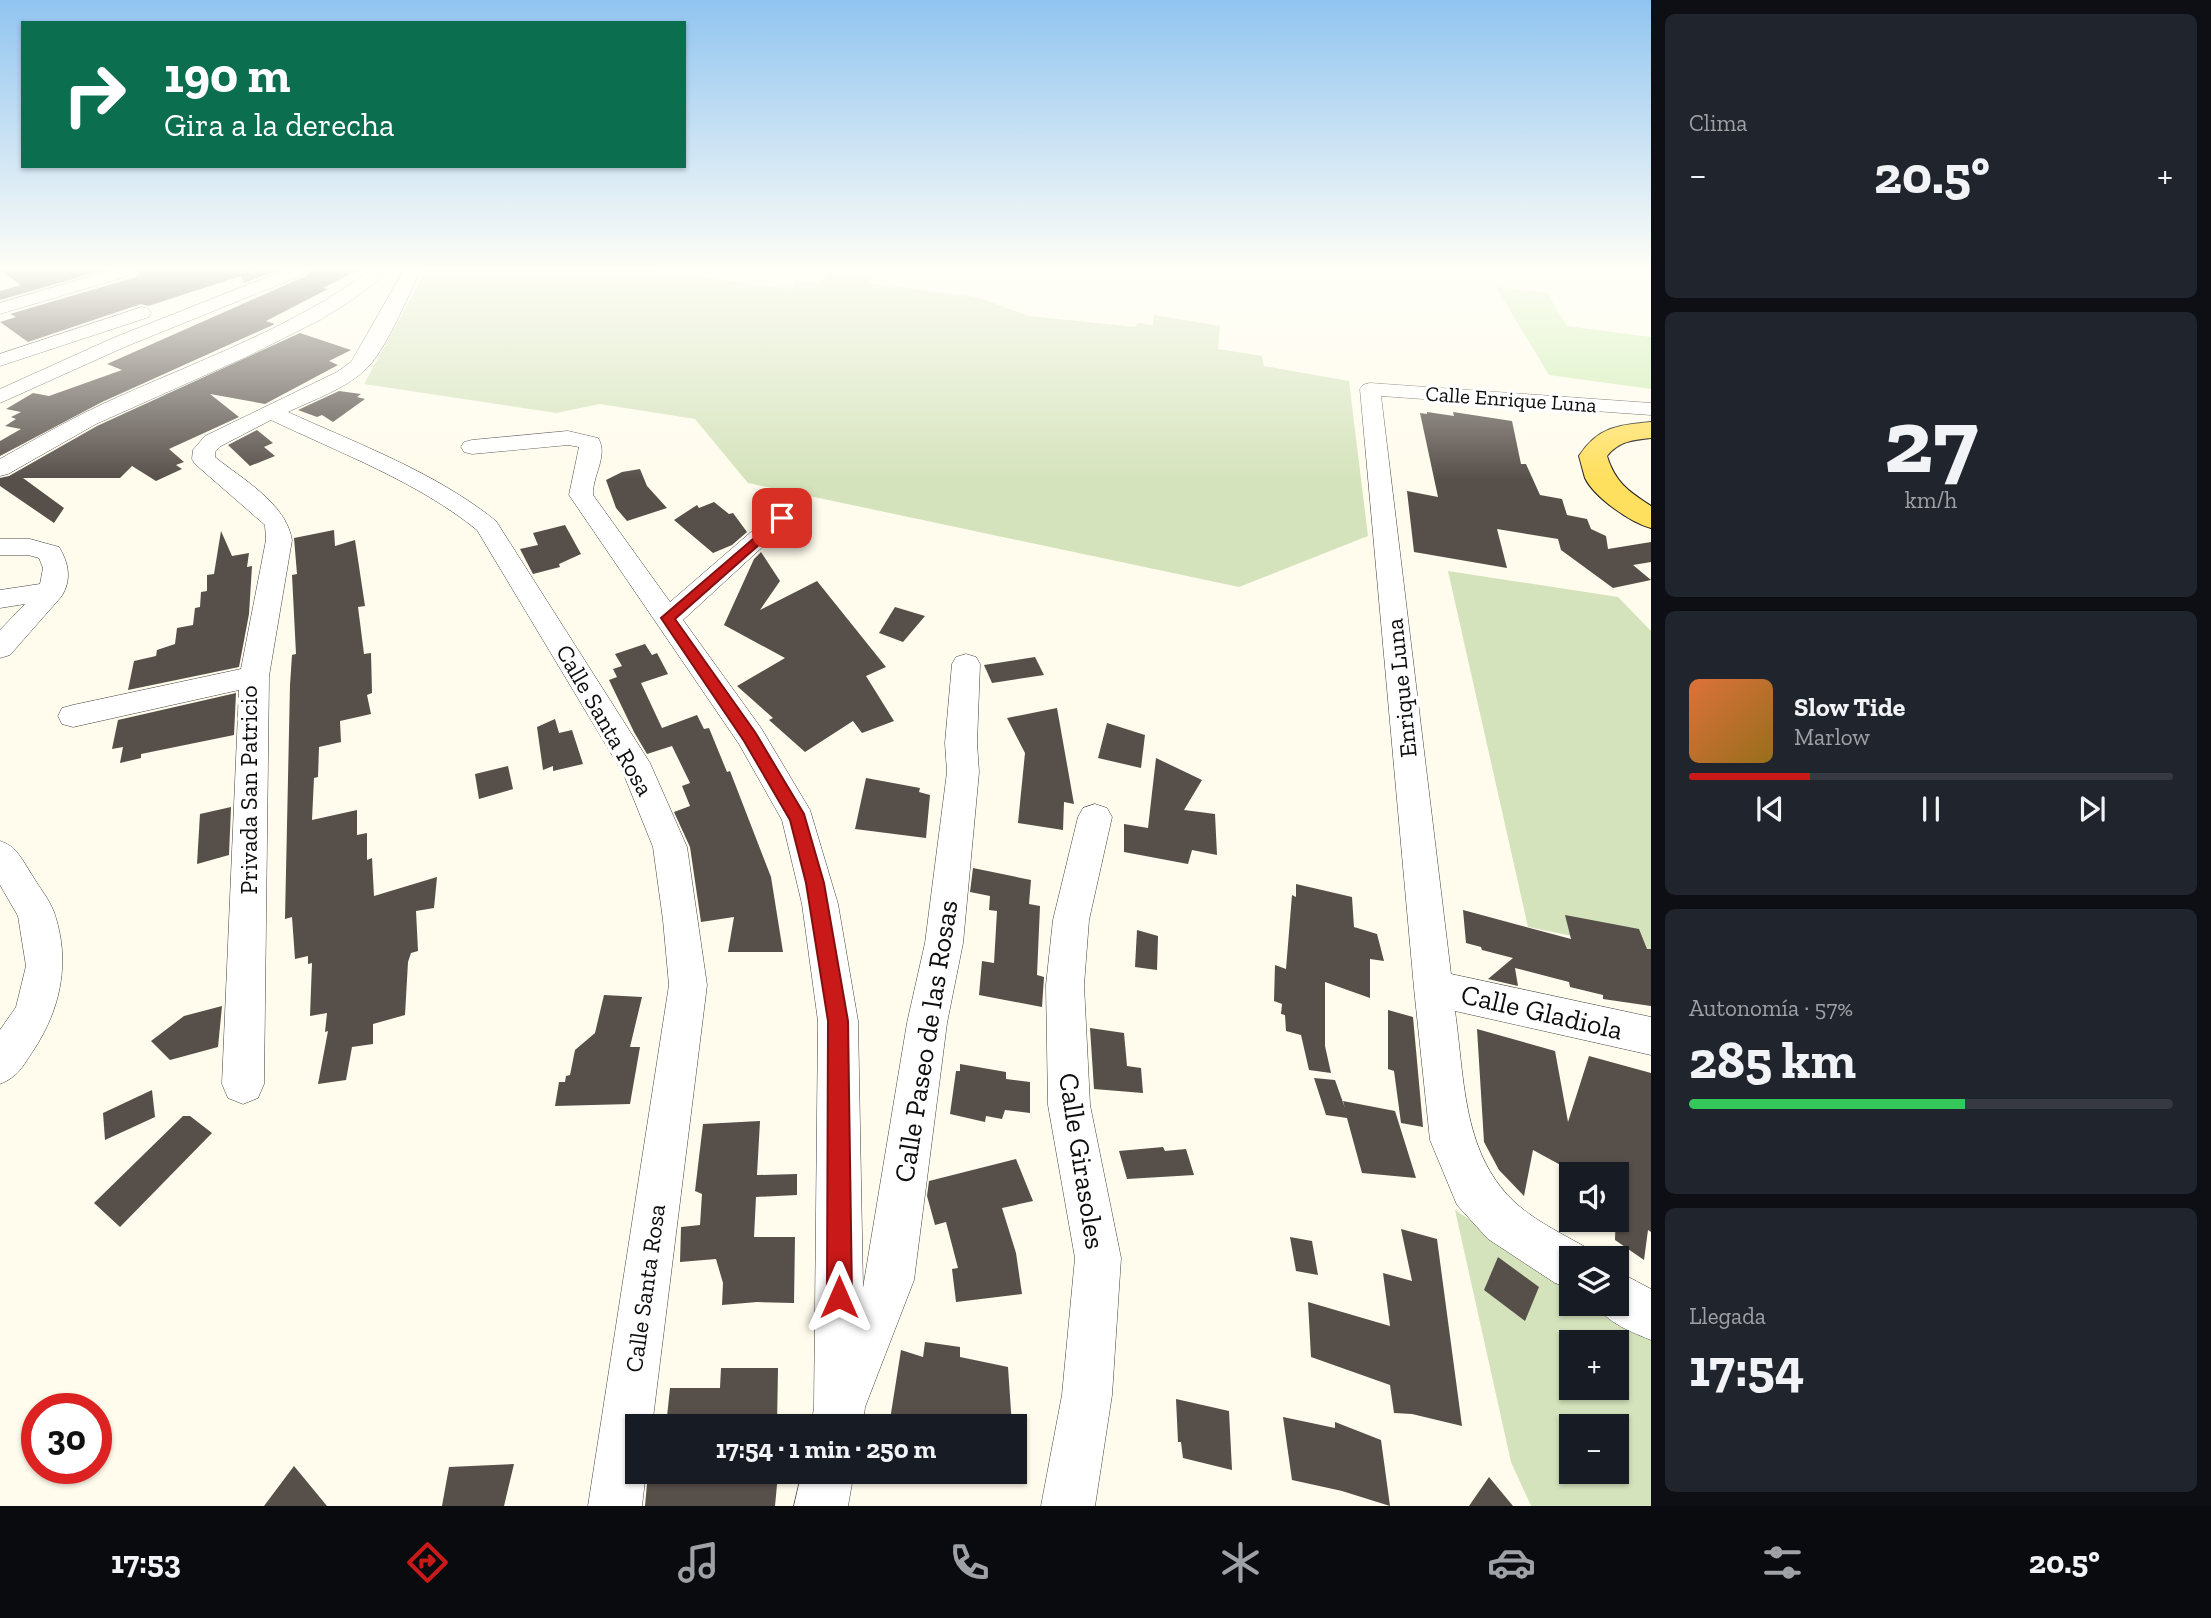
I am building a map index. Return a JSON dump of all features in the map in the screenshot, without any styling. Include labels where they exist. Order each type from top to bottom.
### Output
[{"type":"main road","points":[[1651,430],[1623,432],[1600,443],[1593,456],[1600,479],[1623,500],[1651,519]]},
{"type":"street","points":[[0,359],[57,340]]},
{"type":"street","points":[[115,340],[120,342]]},
{"type":"street","points":[[0,397],[124,340]]},
{"type":"street","points":[[0,469],[88,419],[264,340]]},
{"type":"street","points":[[254,676],[279,540],[277,525],[269,514],[203,459],[204,450],[213,441],[344,376],[358,366],[375,340]]},
{"type":"street","name":"Calle Enrique Luna","points":[[1370,389],[1651,409]]},
{"type":"street","name":"Enrique Luna","points":[[1370,389],[1433,988],[1452,1140],[1473,1189],[1504,1223],[1559,1258]]},
{"type":"street","name":"Calle Santa Rosa","points":[[271,412],[407,476],[471,513],[487,526],[639,772],[670,846],[688,985],[614,1504]]},
{"type":"street","points":[[472,447],[568,438],[590,443],[593,453],[579,483],[581,495],[750,736],[798,819],[820,904],[838,1021],[838,1414]]},
{"type":"street","points":[[668,618],[782,518]]},
{"type":"street","points":[[0,548],[30,547],[50,553],[56,568],[52,592],[0,648]]},
{"type":"street","points":[[0,599],[52,592]]},
{"type":"street","name":"Calle Paseo de las Rosas","points":[[839,1414],[890,1280],[927,1023],[944,943],[963,772],[961,743],[966,664]]},
{"type":"street","name":"Privada San Patricio","points":[[73,716],[254,676],[243,1084]]},
{"type":"street","name":"Calle Girasoles","points":[[1068,1506],[1087,1395],[1098,1258],[1069,1105],[1065,985],[1071,920],[1095,817]]},
{"type":"street","points":[[0,855],[36,913],[45,966],[34,1014],[0,1064]]},
{"type":"street","name":"Calle Gladiola","points":[[1433,988],[1651,1036]]},
{"type":"street","points":[[1629,1302],[1651,1316]]},
{"type":"street","points":[[821,1506],[826,1484]]},
{"type":"green space","points":[[388,340],[1219,340],[1218,349],[1262,356],[1264,366],[1349,381],[1368,536],[1239,587],[748,483],[695,419],[600,404],[556,413],[364,384]]},
{"type":"green space","points":[[1528,340],[1651,340],[1651,389],[1549,375]]},
{"type":"green space","points":[[1448,571],[1618,597],[1651,631],[1651,952],[1528,927]]},
{"type":"green space","points":[[1455,1210],[1559,1277],[1559,1316],[1619,1316],[1651,1337],[1651,1506],[1531,1506],[1511,1462]]},
{"type":"building","points":[[161,340],[239,340],[102,402],[0,456],[0,441],[21,429],[5,426],[16,419],[11,417],[21,412],[6,409],[33,393],[49,396],[122,370],[107,364]]},
{"type":"building","points":[[284,340],[322,340],[351,350],[329,361],[338,365],[265,404],[210,394],[239,417],[169,449],[184,462],[176,465],[182,469],[156,481],[132,466],[120,478],[23,478],[64,508],[54,523],[0,486],[0,478],[9,476],[97,426]]},
{"type":"building","points":[[339,391],[361,394],[357,397],[365,399],[333,422],[322,415],[317,417],[298,410]]},
{"type":"building","points":[[1453,412],[1512,421],[1521,464],[1526,464],[1540,495],[1562,499],[1567,515],[1587,519],[1591,529],[1606,536],[1608,549],[1651,542],[1651,562],[1633,565],[1651,580],[1613,588],[1561,550],[1558,539],[1497,529],[1507,568],[1414,552],[1407,491],[1438,497],[1420,413],[1454,416]]},
{"type":"building","points":[[257,430],[273,443],[264,447],[275,456],[250,466],[228,445]]},
{"type":"building","points":[[640,469],[647,486],[667,508],[627,521],[616,508],[606,480],[622,472]]},
{"type":"building","points":[[714,502],[729,514],[733,513],[747,532],[732,545],[713,553],[674,520],[697,505],[699,508]]},
{"type":"building","points":[[565,525],[581,554],[559,564],[560,567],[533,574],[520,549],[538,545],[533,533]]},
{"type":"building","points":[[334,530],[335,546],[355,540],[365,606],[358,607],[364,654],[371,653],[372,693],[367,695],[371,714],[340,721],[341,742],[319,747],[312,820],[357,810],[357,835],[367,833],[367,860],[372,858],[374,896],[437,877],[434,908],[416,911],[418,951],[411,953],[408,962],[405,1015],[373,1024],[373,1044],[352,1047],[346,1080],[318,1084],[328,1031],[325,1032],[327,1013],[310,1016],[312,963],[308,964],[308,956],[295,959],[292,917],[285,919],[290,685],[292,655],[296,654],[292,575],[297,574],[294,538]]},
{"type":"building","points":[[221,531],[232,556],[249,553],[247,567],[252,566],[249,614],[239,667],[128,690],[134,661],[156,656],[157,650],[175,644],[177,628],[193,625],[195,608],[200,607],[201,592],[207,591],[207,575],[214,574]]},
{"type":"building","points":[[761,552],[780,581],[760,610],[817,581],[886,667],[866,676],[894,721],[862,733],[853,721],[805,752],[769,720],[773,718],[737,686],[785,658],[724,625],[754,559]]},
{"type":"building","points":[[895,607],[925,616],[903,642],[879,633]]},
{"type":"building","points":[[645,644],[652,655],[657,653],[668,674],[641,683],[662,728],[697,715],[704,729],[709,728],[727,772],[730,771],[771,877],[783,952],[728,952],[734,917],[701,922],[690,847],[674,812],[690,806],[682,786],[690,783],[672,746],[647,754],[609,680],[617,677],[613,669],[622,666],[615,654]]},
{"type":"building","points":[[1035,657],[1044,675],[992,683],[984,665]]},
{"type":"building","points":[[236,693],[234,735],[141,754],[141,758],[120,763],[123,747],[112,749],[118,720]]},
{"type":"building","points":[[1057,708],[1074,804],[1064,802],[1063,830],[1018,823],[1025,753],[1007,718]]},
{"type":"building","points":[[555,719],[559,733],[572,730],[583,764],[553,771],[553,766],[543,770],[537,727]]},
{"type":"building","points":[[1107,723],[1145,735],[1141,768],[1098,758]]},
{"type":"building","points":[[1156,758],[1202,780],[1184,810],[1215,814],[1217,855],[1192,850],[1188,864],[1124,852],[1124,824],[1148,828]]},
{"type":"building","points":[[508,766],[513,789],[479,799],[475,774]]},
{"type":"building","points":[[866,778],[920,788],[919,792],[930,795],[926,838],[855,829]]},
{"type":"building","points":[[231,807],[229,855],[197,864],[200,814]]},
{"type":"building","points":[[973,868],[1031,880],[1029,904],[1040,906],[1037,975],[1044,977],[1042,1007],[979,995],[982,961],[994,963],[997,911],[989,910],[990,896],[970,892]]},
{"type":"building","points":[[1296,884],[1352,897],[1354,927],[1377,934],[1384,961],[1370,959],[1370,998],[1325,982],[1325,1046],[1331,1073],[1309,1070],[1301,1035],[1286,1031],[1285,1015],[1281,1014],[1282,1004],[1274,1001],[1275,965],[1286,969],[1292,895],[1296,897]]},
{"type":"building","points":[[1463,910],[1571,939],[1565,915],[1639,929],[1647,949],[1651,949],[1651,1006],[1603,999],[1603,995],[1570,987],[1569,982],[1515,968],[1518,986],[1488,979],[1513,958],[1466,943]]},
{"type":"building","points":[[1137,930],[1158,936],[1157,970],[1135,967]]},
{"type":"building","points":[[604,995],[642,997],[630,1047],[640,1047],[630,1104],[555,1106],[559,1082],[565,1082],[566,1076],[570,1075],[575,1050],[595,1033]]},
{"type":"building","points":[[222,1006],[218,1047],[170,1060],[151,1041],[184,1016]]},
{"type":"building","points":[[1388,1010],[1413,1017],[1423,1127],[1401,1123],[1394,1071],[1388,1069]]},
{"type":"building","points":[[1090,1028],[1124,1033],[1127,1066],[1141,1068],[1143,1093],[1094,1089]]},
{"type":"building","points":[[1477,1029],[1555,1051],[1568,1122],[1589,1056],[1651,1073],[1651,1232],[1648,1230],[1644,1260],[1629,1250],[1629,1246],[1615,1240],[1615,1232],[1629,1232],[1629,1162],[1559,1162],[1559,1164],[1533,1150],[1524,1196],[1499,1170],[1484,1142]]},
{"type":"building","points":[[960,1064],[1006,1072],[1006,1079],[1030,1082],[1030,1113],[1005,1110],[1002,1119],[986,1116],[985,1122],[950,1114],[956,1071],[960,1071]]},
{"type":"building","points":[[1314,1078],[1335,1080],[1345,1108],[1343,1101],[1395,1111],[1416,1178],[1362,1173],[1347,1118],[1326,1115]]},
{"type":"building","points":[[152,1090],[155,1117],[105,1140],[103,1113]]},
{"type":"building","points":[[183,1116],[190,1116],[212,1133],[120,1227],[94,1203]]},
{"type":"building","points":[[760,1121],[757,1175],[797,1174],[797,1195],[756,1197],[754,1237],[795,1237],[794,1303],[722,1305],[723,1283],[716,1259],[680,1262],[681,1227],[700,1225],[702,1194],[695,1191],[703,1124]]},
{"type":"building","points":[[1163,1147],[1165,1151],[1186,1149],[1194,1175],[1127,1179],[1119,1151]]},
{"type":"building","points":[[1016,1159],[1033,1201],[1002,1208],[1016,1253],[1022,1294],[956,1302],[952,1269],[958,1268],[946,1222],[935,1225],[927,1196],[929,1181]]},
{"type":"building","points":[[1401,1229],[1437,1239],[1462,1426],[1412,1414],[1394,1413],[1390,1385],[1311,1357],[1308,1302],[1390,1326],[1383,1273],[1412,1281]]},
{"type":"building","points":[[1290,1237],[1312,1241],[1318,1275],[1296,1271]]},
{"type":"building","points":[[1498,1257],[1539,1287],[1525,1321],[1484,1290]]},
{"type":"building","points":[[925,1342],[960,1347],[960,1357],[1008,1367],[1011,1414],[891,1414],[901,1350],[923,1357]]},
{"type":"building","points":[[721,1368],[778,1368],[777,1414],[667,1414],[670,1388],[720,1388]]},
{"type":"building","points":[[1176,1399],[1229,1411],[1232,1470],[1183,1458],[1181,1442],[1178,1442]]},
{"type":"building","points":[[1283,1417],[1335,1428],[1335,1422],[1381,1440],[1390,1506],[1342,1491],[1292,1480]]},
{"type":"building","points":[[514,1464],[504,1506],[442,1506],[449,1467]]},
{"type":"building","points":[[294,1466],[327,1506],[264,1506]]},
{"type":"building","points":[[1489,1477],[1513,1506],[1469,1506]]},
{"type":"building","points":[[647,1484],[777,1484],[775,1506],[645,1506]]},
{"type":"route","points":[[782,518],[668,618],[750,736],[798,819],[815,883],[838,1021],[839,1297]]}]
